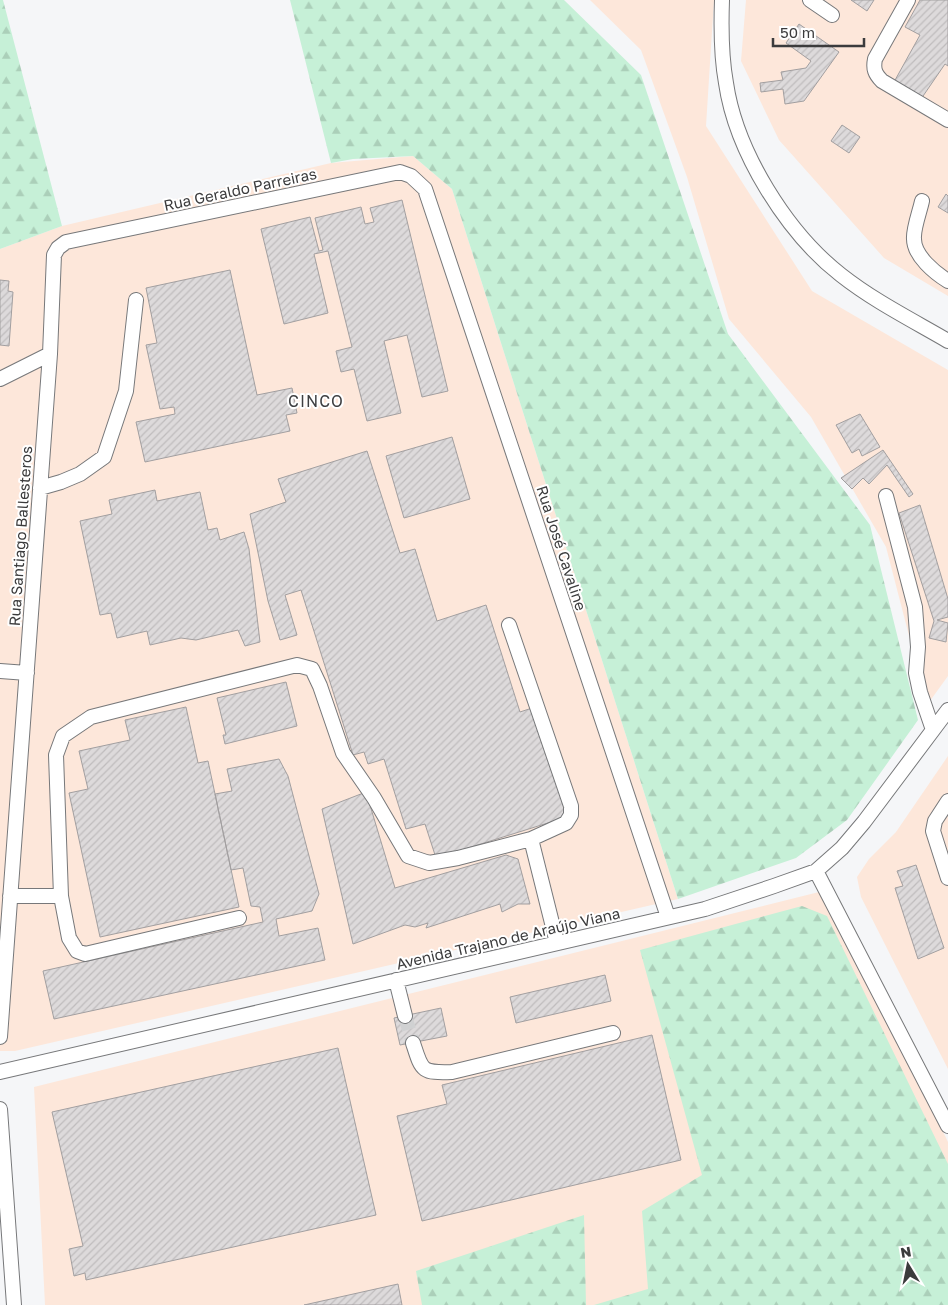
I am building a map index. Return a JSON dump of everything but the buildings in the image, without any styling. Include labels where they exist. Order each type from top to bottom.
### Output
[{"type":"street","points":[[722,0],[720,31],[726,85],[738,132],[757,172],[780,209],[808,244],[840,274],[886,306],[948,341]]},
{"type":"street","points":[[810,0],[832,15]]},
{"type":"street","points":[[908,0],[875,59],[876,74],[882,81],[948,120]]},
{"type":"street","name":"Rua Geraldo Parreiras","points":[[58,248],[66,242],[400,172],[411,176],[425,189]]},
{"type":"street","name":"Rua José Cavaline","points":[[425,189],[668,917]]},
{"type":"street","points":[[922,201],[914,239],[916,248],[924,261],[936,274],[948,281]]},
{"type":"street","name":"Rua Santiago Ballesteros","points":[[0,1037],[50,354],[54,254],[58,248]]},
{"type":"street","points":[[40,488],[80,474],[104,457],[126,391],[136,300]]},
{"type":"street","points":[[0,379],[50,354]]},
{"type":"street","points":[[886,496],[915,607],[918,648],[916,673],[920,692],[933,730]]},
{"type":"street","points":[[239,918],[86,954],[77,951],[69,938],[61,896],[56,755],[63,736],[91,717],[297,665],[312,669],[320,686],[343,753],[374,798],[408,856],[428,864],[458,858],[531,839],[566,823],[572,815],[571,806],[509,625]]},
{"type":"street","points":[[0,672],[27,673]]},
{"type":"street","name":"Avenida Trajano de Araújo Viana","points":[[0,1072],[706,909],[816,871],[842,848],[864,822],[948,710]]},
{"type":"street","points":[[948,801],[935,820],[933,832],[948,878]]},
{"type":"street","points":[[531,839],[557,943]]},
{"type":"street","points":[[816,871],[948,1126]]},
{"type":"street","points":[[10,896],[61,896]]},
{"type":"street","points":[[396,980],[405,1016]]},
{"type":"street","points":[[413,1042],[420,1065],[430,1072],[452,1072],[613,1033]]},
{"type":"street","points":[[0,1109],[14,1305]]},
{"type":"shaded area","points":[[590,0],[714,0],[706,126],[812,291],[948,370],[948,676],[927,705],[886,547],[811,417],[729,319],[687,177],[641,50]]},
{"type":"shaded area","points":[[746,0],[948,0],[948,296],[884,258],[779,140],[741,61]]},
{"type":"shaded area","points":[[413,156],[452,189],[678,899],[15,1051],[0,1051],[0,249],[62,226],[331,163]]},
{"type":"shaded area","points":[[948,756],[948,1069],[861,897],[857,877],[869,859],[896,832]]},
{"type":"shaded area","points":[[827,890],[948,1142],[948,1305],[45,1305],[34,1087]]},
{"type":"green space","points":[[0,0],[3,0],[62,226],[0,249]]},
{"type":"green space","points":[[290,0],[564,0],[641,75],[728,334],[870,525],[918,720],[847,820],[796,858],[678,899],[452,189],[413,156],[353,159],[331,163]]},
{"type":"green space","points":[[802,906],[827,916],[948,1164],[948,1305],[594,1305],[648,1289],[642,1211],[702,1175],[640,950]]},
{"type":"green space","points":[[584,1215],[586,1305],[422,1305],[416,1271]]},
{"type":"tunnel","points":[[405,1016],[413,1043]]},
{"type":"district","name":"CINCO","points":[[316,401]]}]
